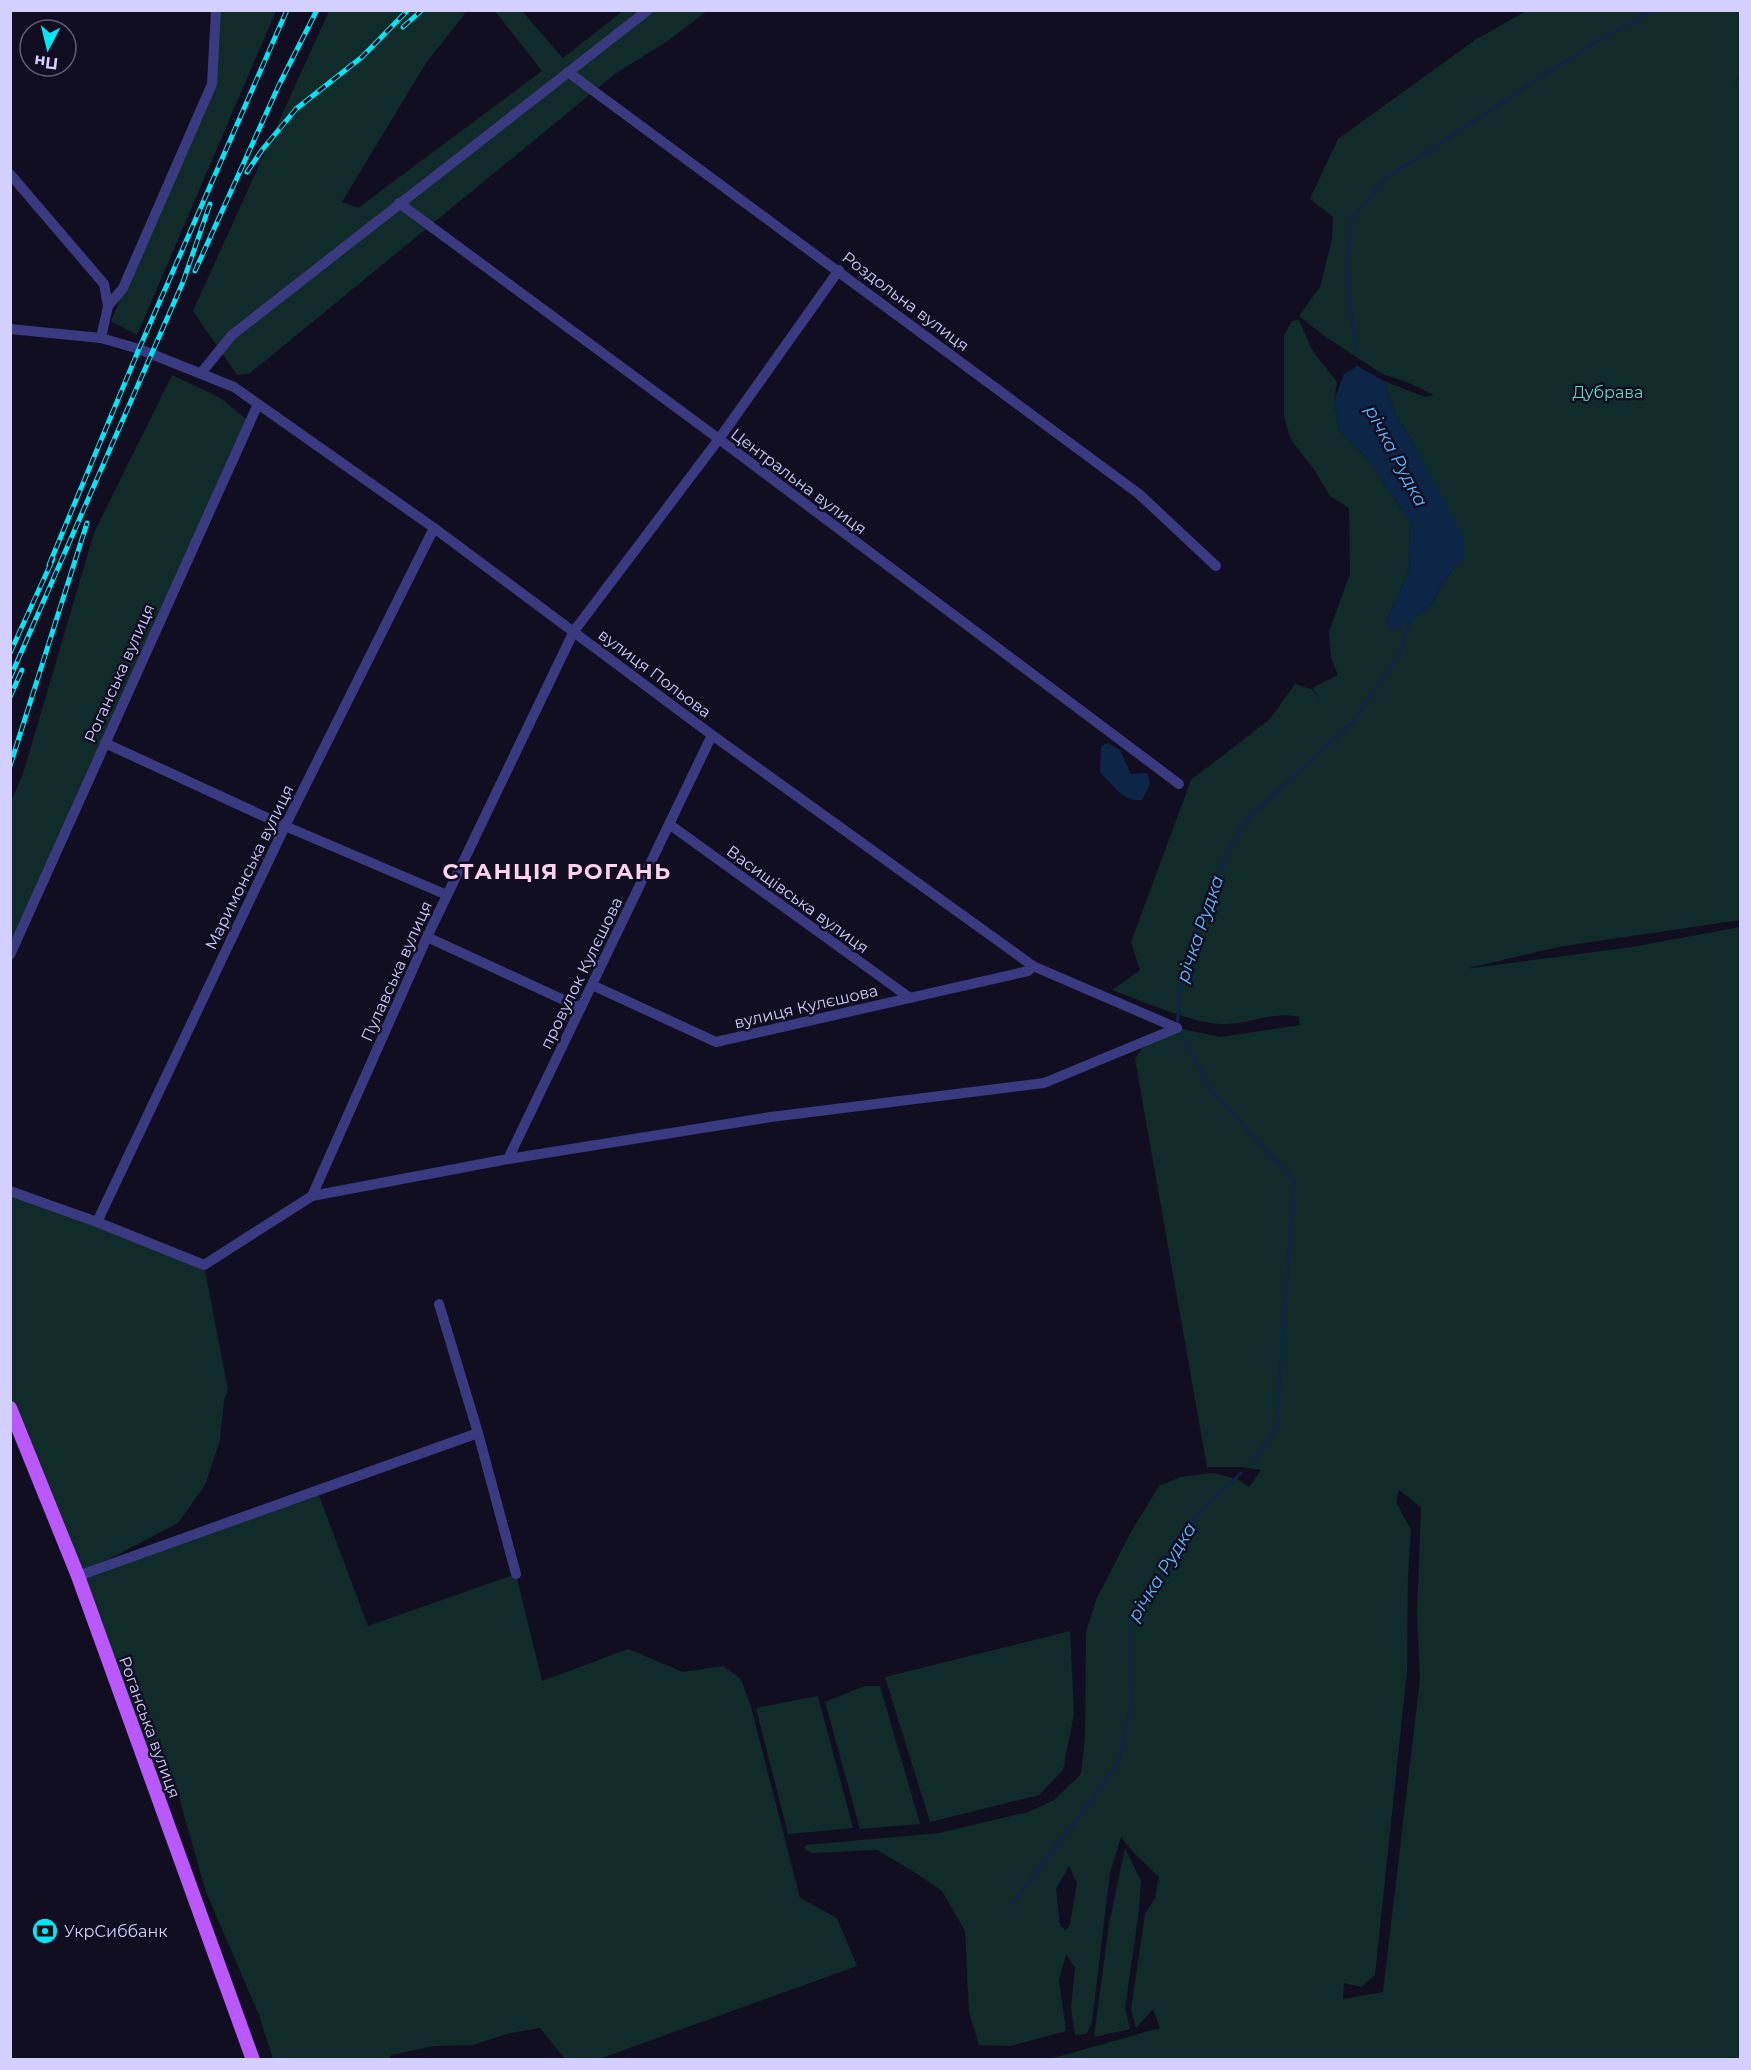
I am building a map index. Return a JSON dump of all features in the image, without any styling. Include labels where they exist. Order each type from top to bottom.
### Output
[{"type":"main road","name":"Роганська вулиця","points":[[10,1408],[78,1576],[253,2060]]},
{"type":"street","points":[[108,306],[123,288],[212,84],[216,10]]},
{"type":"street","points":[[201,373],[232,335],[648,10]]},
{"type":"street","name":"Роздольна вулиця","points":[[568,72],[839,270],[1139,494],[1216,566]]},
{"type":"street","points":[[10,174],[104,284],[108,306],[101,338]]},
{"type":"street","name":"Центральна вулиця","points":[[399,203],[719,439],[1179,784]]},
{"type":"street","name":"Пулавська вулиця","points":[[312,1196],[427,937],[574,631],[719,439],[839,270]]},
{"type":"street","name":"вулиця Польова","points":[[10,329],[101,338],[139,349],[234,387],[434,528],[712,735],[1034,966],[1177,1028],[1044,1083],[771,1117],[508,1159]]},
{"type":"street","name":"Роганська вулиця","points":[[10,955],[258,404]]},
{"type":"street","name":"Маримонська вулиця","points":[[97,1222],[285,826],[434,528]]},
{"type":"street","name":"провулок Кулєшова","points":[[508,1159],[712,735]]},
{"type":"street","points":[[105,743],[285,826],[447,895]]},
{"type":"street","name":"Васищівська вулиця","points":[[669,824],[910,998]]},
{"type":"street","points":[[427,937],[581,1008]]},
{"type":"street","name":"вулиця Кулєшова","points":[[592,986],[716,1042],[1028,971],[1034,966]]},
{"type":"street","points":[[10,1191],[97,1222],[204,1265],[312,1196],[508,1159]]},
{"type":"street","points":[[438,1304],[478,1433],[516,1574]]},
{"type":"street","points":[[78,1576],[478,1433]]},
{"type":"green space","points":[[216,11],[276,11],[137,335],[111,321],[212,84]]},
{"type":"green space","points":[[329,11],[467,11],[426,63],[342,202],[358,208],[542,71],[495,11],[522,11],[563,58],[623,11],[707,11],[669,40],[615,74],[249,374],[237,375],[193,311]]},
{"type":"green space","name":"Дубрава","points":[[1526,11],[1740,11],[1740,76],[1734,82],[1740,78],[1740,920],[1558,947],[1465,969],[1632,947],[1740,927],[1740,2059],[1050,2059],[1160,2028],[1153,2009],[1136,2028],[1131,2009],[1145,1914],[1155,1898],[1159,1877],[1121,1837],[1110,1873],[1092,2021],[1087,2034],[1075,2035],[1071,2008],[1075,1967],[1066,1955],[1059,1980],[1066,2031],[1010,2046],[979,2045],[969,2012],[965,1931],[942,1891],[877,1850],[811,1853],[804,1848],[806,1845],[939,1833],[1028,1812],[1054,1800],[1081,1774],[1085,1736],[1086,1632],[1096,1600],[1132,1530],[1159,1486],[1180,1477],[1213,1473],[1237,1479],[1249,1487],[1261,1470],[1241,1467],[1207,1467],[1135,1059],[1147,1040],[1177,1028],[1220,1037],[1300,1025],[1299,1017],[1280,1015],[1232,1024],[1210,1023],[1182,1016],[1112,990],[1140,970],[1131,942],[1191,780],[1270,719],[1295,684],[1311,689],[1320,698],[1312,688],[1338,675],[1331,658],[1329,631],[1350,574],[1349,508],[1330,496],[1313,468],[1291,440],[1284,417],[1284,335],[1292,321],[1299,320],[1312,350],[1337,382],[1334,400],[1339,429],[1370,462],[1411,523],[1409,571],[1386,621],[1391,631],[1428,609],[1454,567],[1415,446],[1396,416],[1384,381],[1425,397],[1434,395],[1407,382],[1382,374],[1323,335],[1299,316],[1320,287],[1332,239],[1333,217],[1310,199],[1338,139],[1475,40]],"holes":[[[1399,1490],[1421,1507],[1417,1614],[1420,1679],[1383,1992],[1343,1999],[1344,1983],[1361,1987],[1375,1975],[1407,1671],[1411,1530],[1396,1502]],[[1069,1866],[1077,1883],[1070,1924],[1066,1930],[1060,1926],[1056,1889]]]},
{"type":"green space","points":[[172,375],[219,397],[250,422],[11,955],[11,801],[23,774],[94,533]]},
{"type":"green space","points":[[11,1191],[204,1265],[228,1390],[224,1401],[220,1440],[205,1485],[178,1523],[83,1573],[317,1490],[368,1626],[516,1574],[542,1681],[628,1649],[683,1672],[723,1666],[741,1679],[751,1707],[800,1898],[837,1918],[857,1966],[599,2059],[565,2059],[540,2028],[511,2033],[472,2045],[434,2046],[391,2055],[389,2059],[273,2059],[259,2015],[206,1892],[178,1794],[159,1799],[11,1408]]},
{"type":"green space","points":[[1070,1631],[1074,1714],[1063,1770],[1039,1795],[930,1822],[885,1677]]},
{"type":"green space","points":[[865,1686],[880,1686],[920,1824],[860,1829],[825,1702]]},
{"type":"green space","points":[[818,1696],[853,1828],[788,1834],[756,1708]]},
{"type":"green space","points":[[1125,1848],[1141,1881],[1125,2008],[1130,2029],[1094,2037],[1109,1924]]},
{"type":"water","points":[[1357,366],[1384,381],[1396,416],[1415,446],[1464,538],[1464,561],[1454,567],[1428,609],[1391,632],[1386,621],[1409,571],[1411,523],[1370,462],[1339,429],[1334,400],[1344,374]]},
{"type":"water","points":[[1108,743],[1120,750],[1131,774],[1147,773],[1150,784],[1142,800],[1124,796],[1100,773],[1101,746]]},
{"type":"waterway","name":"річка Рудка","points":[[1355,349],[1347,277],[1351,220],[1385,179],[1597,41],[1658,10]]},
{"type":"waterway","name":"річка Рудка","points":[[1253,1462],[1276,1428],[1294,1180],[1212,1091],[1177,1028],[1180,984],[1209,890],[1244,822],[1353,722],[1399,655],[1411,618]]},
{"type":"waterway","name":"річка Рудка","points":[[1012,1904],[1118,1763],[1131,1704],[1129,1622],[1151,1591],[1197,1515],[1241,1473]]},
{"type":"railway","points":[[49,565],[139,349],[287,10]]},
{"type":"railway","points":[[195,271],[279,85],[317,10]]},
{"type":"railway","points":[[247,172],[296,109],[362,57],[408,10]]},
{"type":"railway","points":[[403,27],[422,10]]},
{"type":"railway","points":[[10,678],[183,282],[210,204]]},
{"type":"railway","points":[[10,766],[87,523]]},
{"type":"railway","points":[[10,653],[53,559]]},
{"type":"railway","points":[[10,697],[22,670]]},
{"type":"place","name":"УкрСиббанк","points":[[45,1931]]},
{"type":"district","name":"СТАНЦІЯ РОГАНЬ","points":[[557,871]]}]
